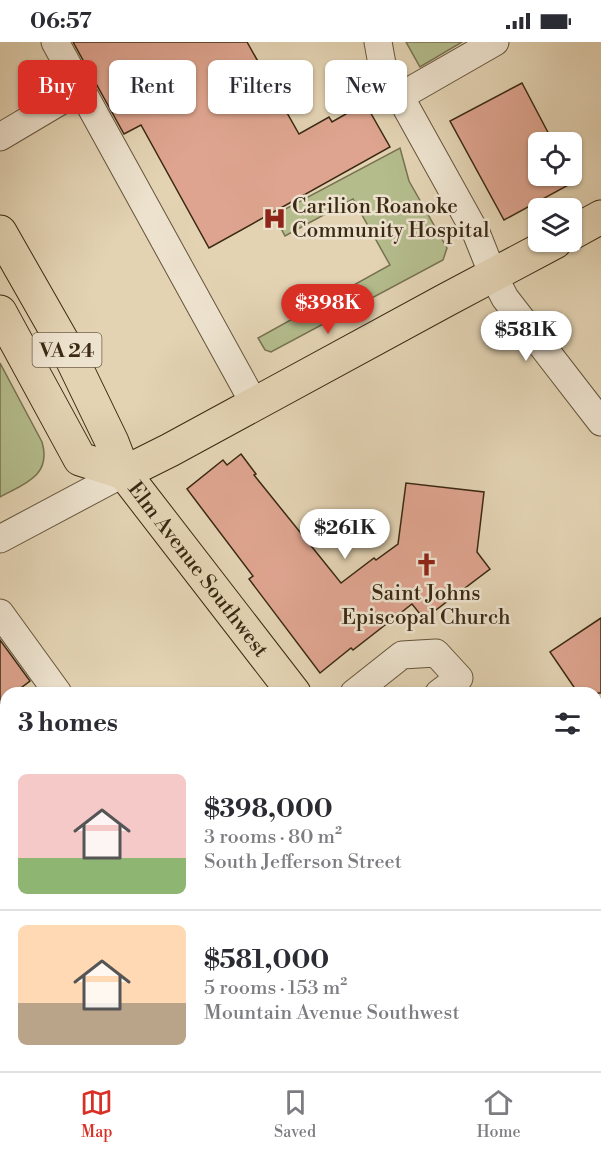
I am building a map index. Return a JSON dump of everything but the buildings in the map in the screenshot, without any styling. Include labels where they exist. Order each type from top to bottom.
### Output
[{"type":"main road","points":[[582,227],[601,217]]},
{"type":"main road","name":"VA 24","points":[[0,231],[69,353],[124,473]]},
{"type":"main road","points":[[124,473],[255,405],[536,252]]},
{"type":"main road","name":"VA 24","points":[[0,312],[80,459],[124,473]]},
{"type":"main road","name":"Elm Avenue Southwest","points":[[124,473],[289,687]]},
{"type":"street","points":[[55,42],[65,60]]},
{"type":"street","points":[[378,42],[381,60]]},
{"type":"street","points":[[407,92],[495,42]]},
{"type":"street","points":[[407,111],[477,235],[505,298],[601,422]]},
{"type":"street","points":[[0,137],[39,114]]},
{"type":"street","points":[[95,114],[255,405]]},
{"type":"street","points":[[0,539],[124,473]]},
{"type":"street","points":[[0,614],[54,687]]},
{"type":"street","points":[[362,687],[402,655],[436,653],[459,678],[447,687]]},
{"type":"green space","points":[[406,42],[462,42],[420,67]]},
{"type":"green space","points":[[400,148],[409,181],[447,248],[443,260],[271,352],[265,350],[258,338],[390,265],[353,199],[285,236],[274,215]]},
{"type":"green space","points":[[0,363],[42,442],[44,454],[43,463],[34,477],[0,497]]},
{"type":"place","name":"Carilion Roanoke Community Hospital","points":[[274,218]]},
{"type":"place","name":"Saint Johns Episcopal Church","points":[[426,565]]}]
